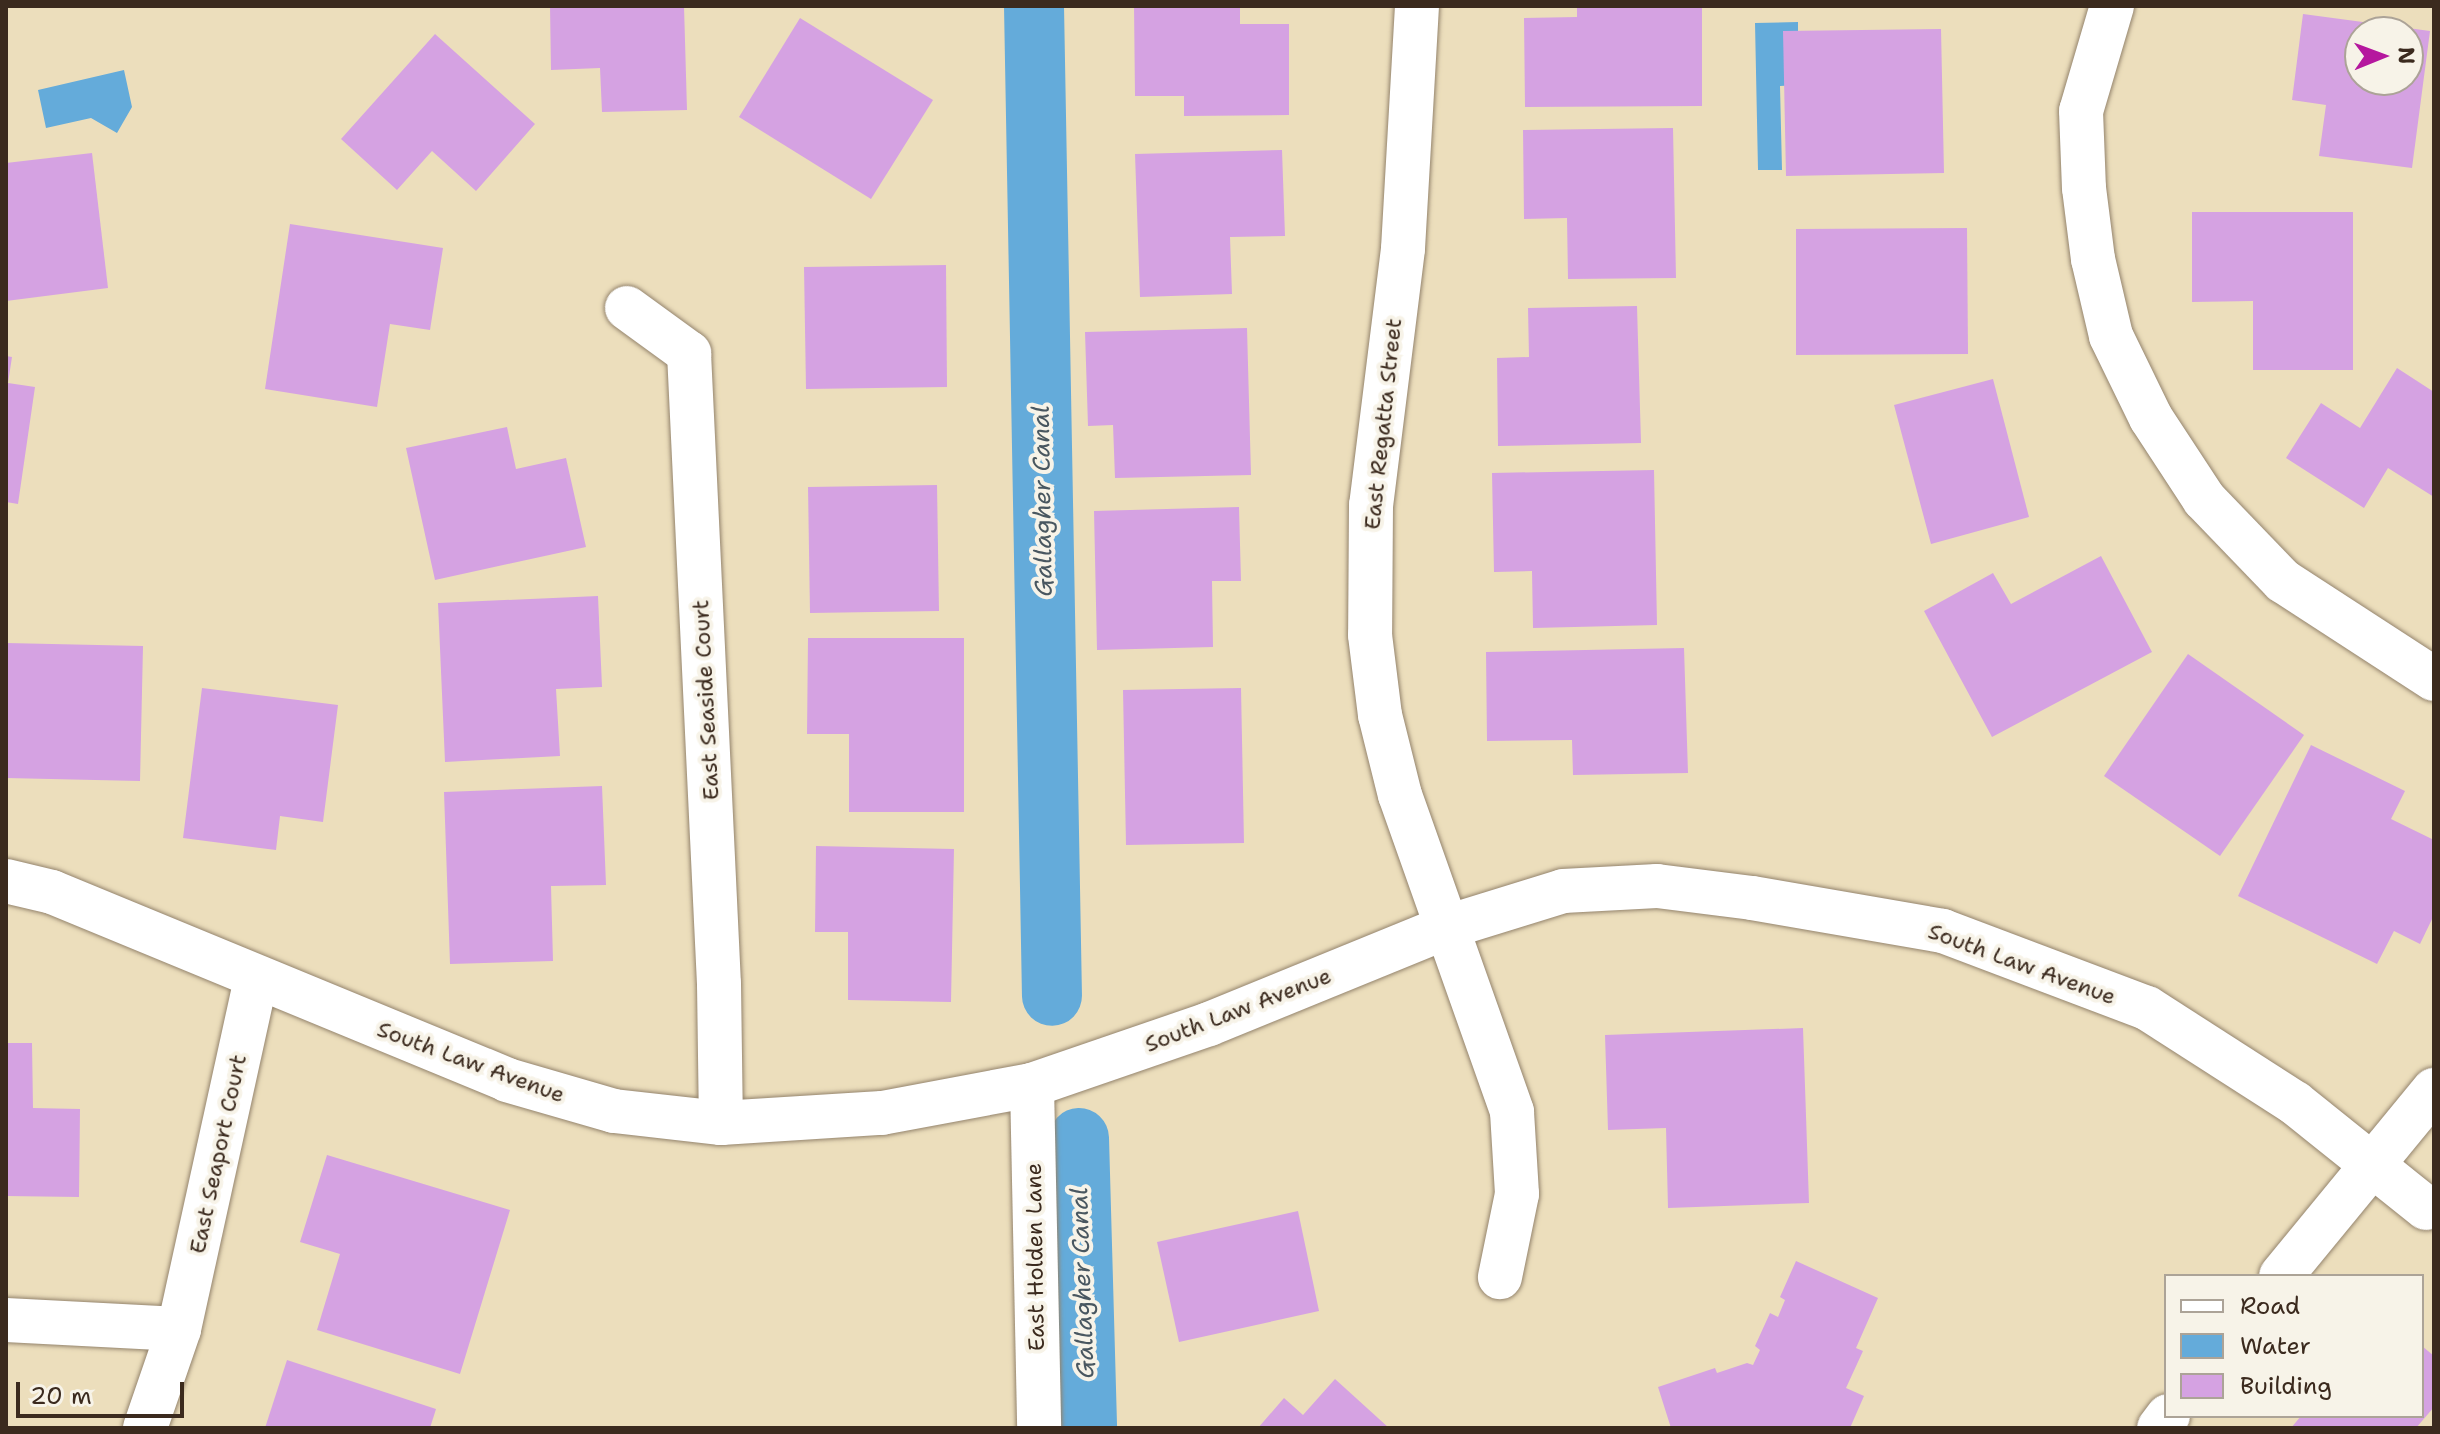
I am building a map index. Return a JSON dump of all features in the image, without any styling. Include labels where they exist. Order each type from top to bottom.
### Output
[{"type":"street","name":"East Regatta Street","points":[[1417,6],[1403,249],[1371,505],[1370,635],[1380,715],[1400,795],[1512,1112],[1517,1194],[1500,1277]]},
{"type":"street","points":[[2112,6],[2081,111],[2084,188],[2093,259],[2117,349],[2151,418],[2204,499],[2253,551],[2283,581],[2434,679]]},
{"type":"street","name":"East Seaside Court","points":[[627,308],[689,353],[719,984],[721,1123]]},
{"type":"street","name":"South Law Avenue","points":[[6,881],[52,892],[256,979],[507,1080],[614,1111],[721,1123],[882,1113],[1032,1085],[1209,1024],[1447,927],[1563,891],[1657,886],[1752,898],[1943,931],[2147,1008],[2295,1103],[2431,1216]]},
{"type":"street","name":"East Seaport Court","points":[[145,1428],[179,1329],[256,979]]},
{"type":"street","name":"East Holden Lane","points":[[1032,1085],[1039,1428]]},
{"type":"street","points":[[2283,1274],[2434,1090]]},
{"type":"street","points":[[6,1320],[179,1329]]},
{"type":"water","points":[[1798,22],[1798,85],[1780,86],[1782,170],[1758,170],[1755,23]]},
{"type":"water","points":[[124,70],[132,107],[117,133],[91,118],[46,128],[38,90]]},
{"type":"building","points":[[550,6],[684,6],[687,110],[602,112],[600,68],[551,70]]},
{"type":"building","points":[[1134,6],[1240,6],[1240,24],[1289,24],[1289,115],[1184,116],[1184,96],[1135,96]]},
{"type":"building","points":[[1577,6],[1702,6],[1702,106],[1525,107],[1524,18],[1577,17]]},
{"type":"building","points":[[2303,14],[2344,19],[2344,96],[2421,96],[2412,168],[2319,156],[2326,105],[2292,100]]},
{"type":"building","points":[[800,18],[933,100],[871,199],[739,117]]},
{"type":"building","points":[[1941,29],[1944,173],[1786,176],[1783,31]]},
{"type":"building","points":[[2424,30],[2430,31],[2424,77]]},
{"type":"building","points":[[435,34],[535,124],[476,191],[432,151],[397,190],[341,139]]},
{"type":"building","points":[[1673,128],[1676,278],[1568,279],[1567,218],[1524,219],[1523,130]]},
{"type":"building","points":[[1282,150],[1285,236],[1230,237],[1232,294],[1140,297],[1135,154]]},
{"type":"building","points":[[92,153],[108,288],[6,301],[6,163]]},
{"type":"building","points":[[2192,212],[2353,212],[2353,370],[2253,370],[2253,301],[2192,302]]},
{"type":"building","points":[[290,224],[443,248],[430,330],[390,324],[377,407],[265,389]]},
{"type":"building","points":[[1967,228],[1968,354],[1796,355],[1796,229]]},
{"type":"building","points":[[946,265],[947,387],[806,389],[804,267]]},
{"type":"building","points":[[1637,306],[1641,443],[1498,446],[1497,358],[1529,357],[1528,308]]},
{"type":"building","points":[[1247,328],[1251,475],[1115,478],[1113,425],[1088,426],[1085,332]]},
{"type":"building","points":[[6,356],[12,357],[8,383],[35,387],[18,504],[6,502]]},
{"type":"building","points":[[2397,368],[2434,392],[2434,497],[2388,468],[2364,508],[2286,458],[2321,403],[2360,428]]},
{"type":"building","points":[[1993,379],[2029,517],[1931,544],[1894,405]]},
{"type":"building","points":[[507,427],[516,469],[566,458],[586,547],[435,580],[406,448]]},
{"type":"building","points":[[1654,470],[1657,625],[1533,628],[1532,571],[1494,572],[1492,473]]},
{"type":"building","points":[[937,485],[939,611],[810,613],[808,487]]},
{"type":"building","points":[[1239,507],[1241,581],[1212,581],[1213,647],[1097,650],[1094,511]]},
{"type":"building","points":[[2101,556],[2152,652],[1992,737],[1924,611],[1993,573],[2011,604]]},
{"type":"building","points":[[598,596],[602,687],[556,689],[560,756],[445,762],[438,603]]},
{"type":"building","points":[[808,638],[964,638],[964,812],[849,812],[849,734],[807,734]]},
{"type":"building","points":[[6,643],[143,646],[140,781],[6,778]]},
{"type":"building","points":[[1684,648],[1688,773],[1573,775],[1572,740],[1487,741],[1486,652]]},
{"type":"building","points":[[2188,654],[2304,735],[2220,856],[2104,776]]},
{"type":"building","points":[[202,688],[338,705],[323,822],[280,816],[276,850],[183,838]]},
{"type":"building","points":[[1241,688],[1244,843],[1126,845],[1123,690]]},
{"type":"building","points":[[2311,745],[2405,791],[2391,819],[2434,840],[2434,915],[2420,944],[2394,931],[2377,964],[2238,896]]},
{"type":"building","points":[[602,786],[606,885],[551,886],[553,961],[450,964],[444,792]]},
{"type":"building","points":[[816,846],[954,849],[951,1002],[848,1000],[848,932],[815,932]]},
{"type":"building","points":[[1803,1028],[1809,1203],[1668,1208],[1666,1128],[1608,1130],[1605,1035]]},
{"type":"building","points":[[6,1043],[32,1043],[33,1108],[80,1109],[79,1197],[6,1196]]},
{"type":"building","points":[[327,1155],[510,1210],[460,1374],[317,1330],[340,1254],[300,1242]]},
{"type":"building","points":[[1298,1211],[1319,1311],[1179,1342],[1157,1242]]},
{"type":"building","points":[[1796,1261],[1878,1298],[1856,1348],[1863,1351],[1846,1388],[1864,1396],[1850,1428],[1671,1428],[1658,1387],[1715,1368],[1717,1373],[1747,1363],[1753,1365],[1760,1350],[1755,1346],[1770,1313],[1778,1317],[1785,1300],[1780,1297]]},
{"type":"building","points":[[2424,1348],[2434,1356],[2434,1407],[2416,1428],[2291,1428],[2299,1418],[2424,1418]]},
{"type":"building","points":[[287,1360],[436,1409],[430,1428],[265,1428]]},
{"type":"building","points":[[1335,1379],[1389,1428],[1258,1428],[1284,1398],[1303,1415]]},
{"type":"waterway","name":"Gallagher Canal","points":[[1034,6],[1052,996]]},
{"type":"waterway","name":"Gallagher Canal","points":[[1079,1138],[1087,1428]]}]
